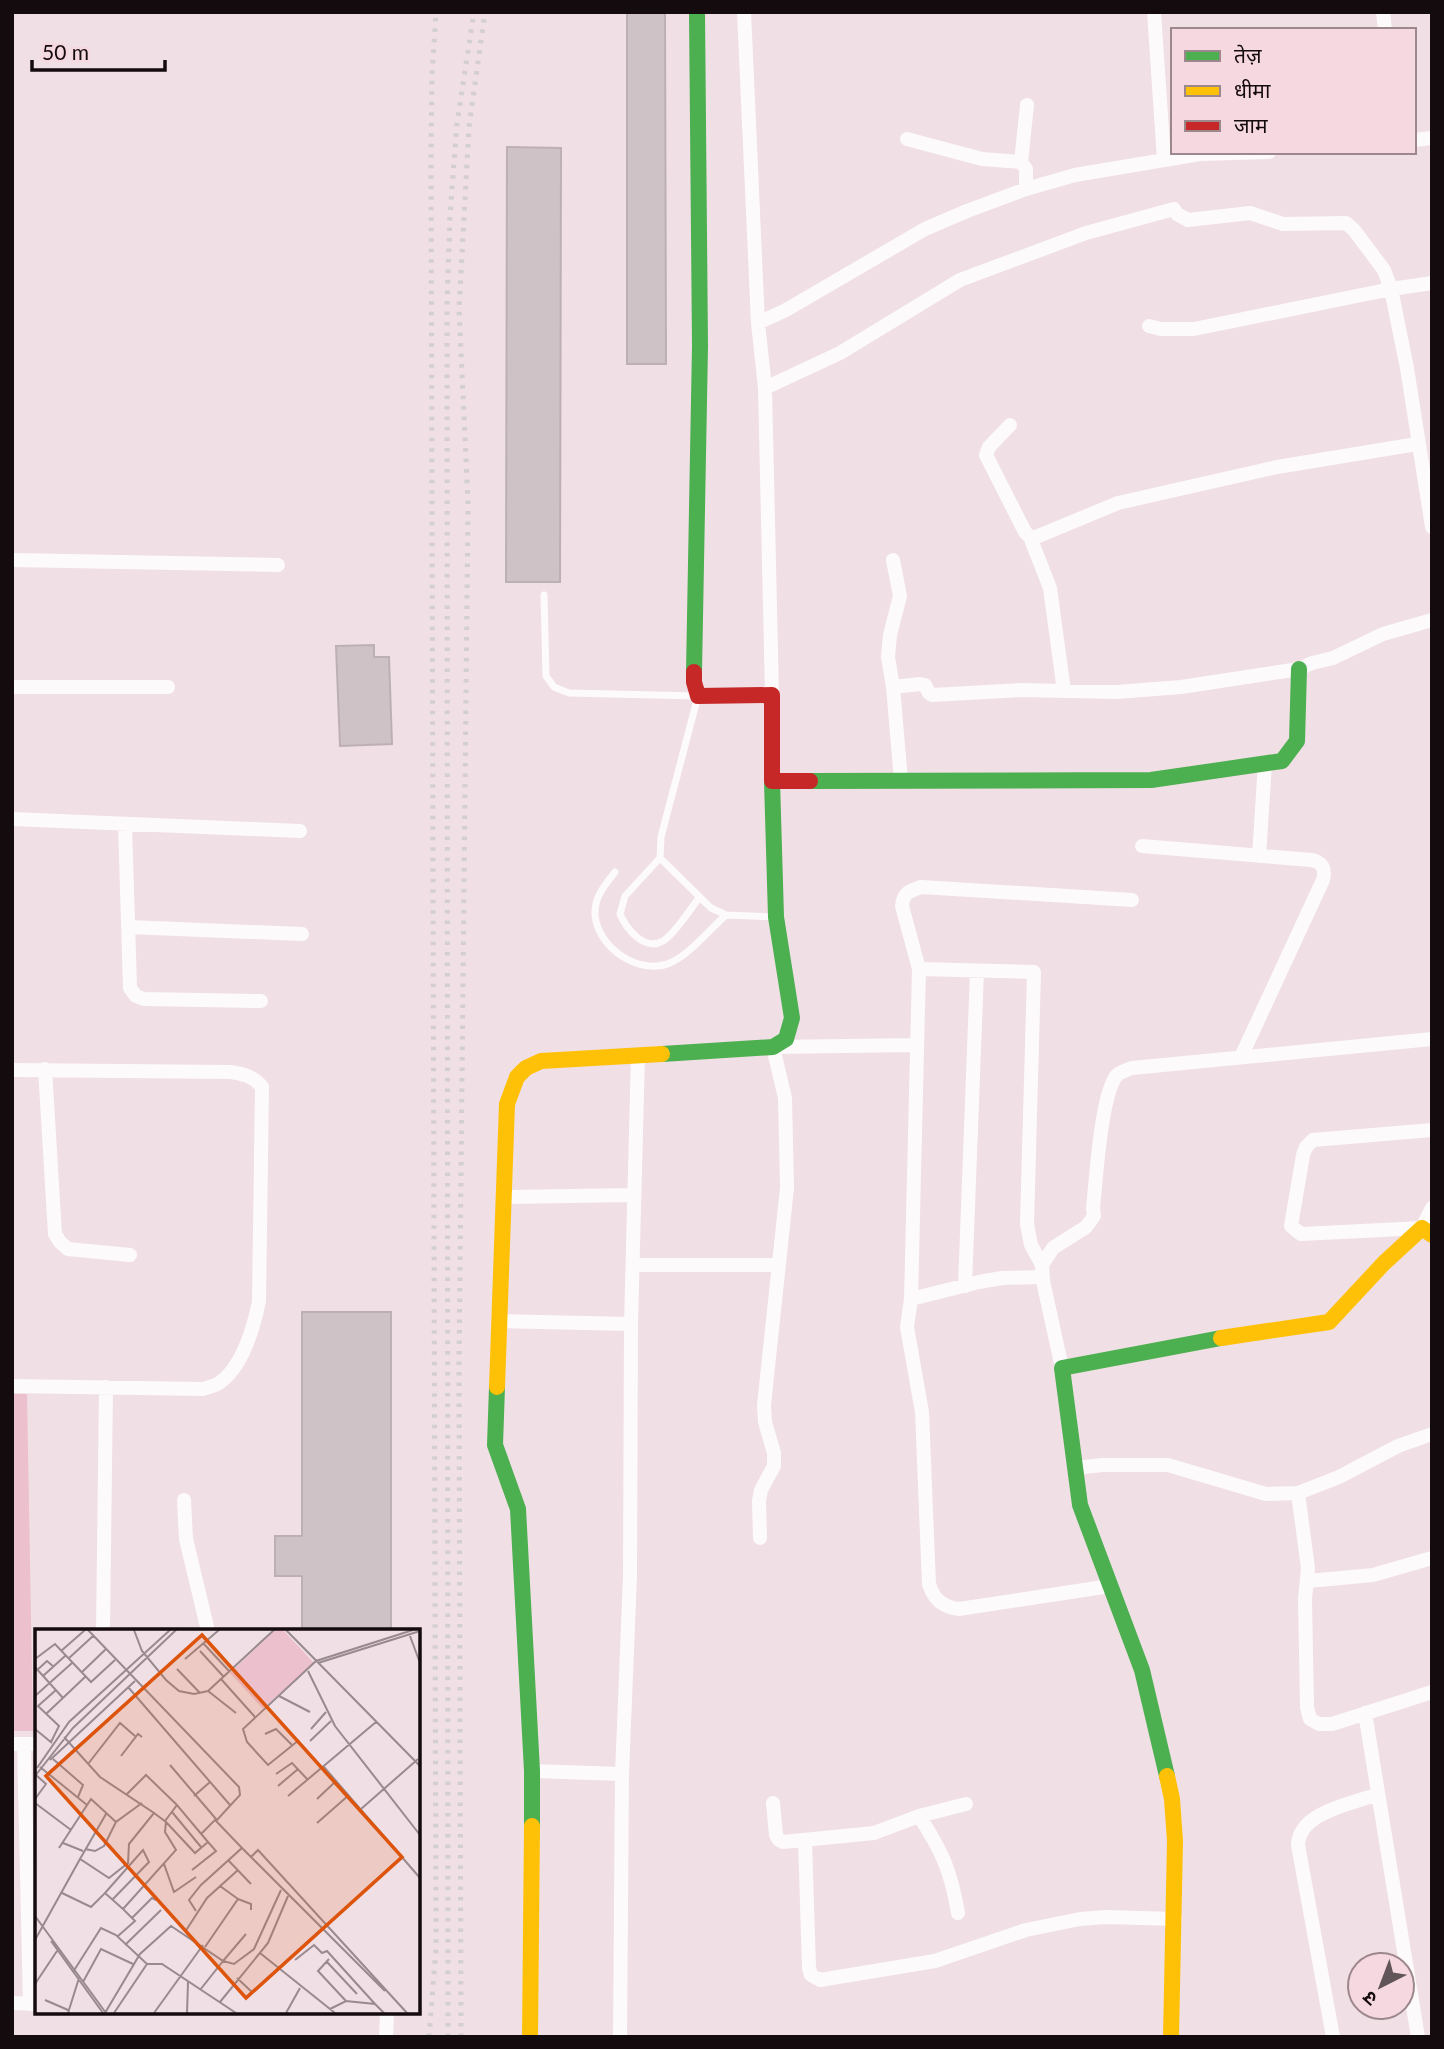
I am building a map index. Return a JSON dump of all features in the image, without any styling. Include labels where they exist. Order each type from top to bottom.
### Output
[{"type":"street","points":[[697,12],[700,346],[694,681],[698,696],[772,695]]},
{"type":"street","points":[[744,12],[758,323],[765,388],[776,917],[792,1018],[786,1038],[773,1047]]},
{"type":"street","points":[[1154,12],[1164,160]]},
{"type":"street","points":[[1026,189],[1026,169],[1021,162],[1027,104]]},
{"type":"street","points":[[907,139],[982,159],[1021,162]]},
{"type":"street","points":[[758,323],[786,310],[925,229],[1026,189],[1075,175],[1164,160],[1223,154]]},
{"type":"street","points":[[765,388],[840,353],[960,280],[1086,233],[1174,209],[1188,220],[1250,213],[1283,224],[1346,223],[1384,270],[1391,289],[1417,444],[1426,466],[1432,527]]},
{"type":"street","points":[[1149,326],[1161,329],[1194,329],[1432,283]]},
{"type":"street","points":[[1010,425],[989,447],[986,454],[1030,537],[1051,588],[1064,691]]},
{"type":"street","points":[[1030,537],[1036,537],[1118,503],[1277,467],[1417,444]]},
{"type":"street","points":[[12,560],[278,565]]},
{"type":"street","points":[[893,560],[900,596],[890,635],[888,657],[901,780]]},
{"type":"street","points":[[893,687],[925,685],[932,695],[1021,690],[1117,692],[1181,687],[1299,669],[1333,658],[1383,634],[1432,620]]},
{"type":"street","points":[[772,781],[1151,780],[1282,761],[1297,741],[1299,669]]},
{"type":"street","points":[[12,687],[168,687]]},
{"type":"street","points":[[1259,856],[1265,763]]},
{"type":"street","points":[[12,819],[300,831]]},
{"type":"street","points":[[125,824],[130,988],[136,996],[144,999],[261,1001]]},
{"type":"street","points":[[1142,846],[1318,861],[1323,866],[1325,873],[1241,1057]]},
{"type":"street","points":[[1110,1586],[959,1609],[940,1603],[932,1594],[929,1584],[922,1412],[907,1327],[911,1299],[919,969],[902,906],[903,897],[908,891],[920,887],[1132,900]]},
{"type":"street","points":[[129,927],[302,934]]},
{"type":"street","points":[[919,969],[1034,972],[1027,1224],[1031,1245],[1042,1271],[1062,1368],[1080,1505],[1142,1670],[1170,1787],[1175,1841],[1171,2037]]},
{"type":"street","points":[[965,1286],[977,971]]},
{"type":"street","points":[[1042,1271],[1053,1248],[1086,1227],[1094,1216],[1106,1106],[1112,1083],[1119,1073],[1132,1068],[1432,1039]]},
{"type":"street","points":[[530,2037],[532,1771],[518,1509],[497,1459],[495,1445],[507,1104],[516,1076],[525,1067],[541,1060],[773,1047],[917,1045]]},
{"type":"street","points":[[760,1538],[761,1490],[774,1466],[774,1453],[765,1422],[764,1405],[787,1188],[785,1098],[773,1047]]},
{"type":"street","points":[[620,2037],[622,1774],[630,1576],[631,1324],[638,1055]]},
{"type":"street","points":[[45,1069],[55,1234],[68,1249],[130,1255]]},
{"type":"street","points":[[12,1070],[230,1072],[256,1079],[262,1087],[259,1301],[247,1345],[231,1371],[219,1383],[203,1389],[12,1386]]},
{"type":"street","points":[[1427,1231],[1301,1234],[1291,1226],[1303,1154],[1313,1140],[1432,1130]]},
{"type":"street","points":[[504,1198],[634,1195]]},
{"type":"street","points":[[1062,1368],[1204,1341],[1329,1322],[1384,1263],[1427,1231],[1432,1208]]},
{"type":"street","points":[[633,1265],[778,1265]]},
{"type":"street","points":[[911,1299],[1042,1271]]},
{"type":"street","points":[[500,1321],[631,1324]]},
{"type":"street","points":[[103,1629],[106,1387]]},
{"type":"street","points":[[1076,1468],[1102,1465],[1168,1465],[1266,1494],[1298,1493],[1339,1477],[1398,1446],[1432,1434]]},
{"type":"street","points":[[1298,1493],[1307,1552],[1305,1612],[1307,1707],[1310,1719],[1319,1724],[1332,1724],[1432,1692]]},
{"type":"street","points":[[184,1500],[186,1539],[208,1629]]},
{"type":"street","points":[[1308,1581],[1381,1573],[1432,1558]]},
{"type":"street","points":[[1365,1713],[1419,2037]]},
{"type":"street","points":[[12,2003],[33,2004],[24,1744]]},
{"type":"street","points":[[532,1771],[622,1774]]},
{"type":"street","points":[[1334,2037],[1298,1835],[1316,1816],[1378,1794]]},
{"type":"street","points":[[773,1803],[776,1835],[779,1840],[874,1833],[919,1816],[967,1804]]},
{"type":"street","points":[[919,1816],[947,1864],[958,1913]]},
{"type":"street","points":[[805,1840],[809,1968],[811,1975],[820,1980],[935,1961],[965,1953],[1026,1930],[1080,1919],[1175,1919]]},
{"type":"street","points":[[386,2037],[387,2014]]},
{"type":"lane","points":[[544,595],[547,676],[554,687],[569,693],[698,696],[660,837],[660,858],[625,896],[620,914],[627,928],[644,941],[664,941],[699,898]]},
{"type":"lane","points":[[660,858],[711,908],[726,915],[776,917]]},
{"type":"lane","points":[[615,872],[600,892],[595,916],[605,940],[634,964],[648,966],[671,963],[726,915]]},
{"type":"shaded area","points":[[12,1394],[27,1394],[33,1731],[12,1731]]},
{"type":"building","points":[[627,12],[665,12],[666,364],[627,364]]},
{"type":"building","points":[[507,147],[561,148],[560,582],[506,582]]},
{"type":"building","points":[[374,645],[374,657],[389,657],[392,744],[340,746],[336,646]]},
{"type":"building","points":[[302,1312],[391,1312],[391,1629],[302,1629],[302,1576],[275,1576],[275,1536],[302,1536]]},
{"type":"railway","points":[[429,2037],[436,1948],[431,153],[436,12]]},
{"type":"railway","points":[[448,2037],[447,307],[457,123],[474,12]]},
{"type":"railway","points":[[461,2037],[459,1366],[468,502],[459,309],[469,127],[485,12]]},
{"type":"traffic: fast","points":[[694,672],[700,346],[697,12]]},
{"type":"traffic: fast","points":[[810,781],[1151,780],[1282,761],[1297,741],[1299,669]]},
{"type":"traffic: fast","points":[[662,1054],[773,1047],[786,1039],[792,1018],[776,917],[772,781]]},
{"type":"traffic: fast","points":[[1167,1776],[1142,1670],[1080,1505],[1062,1368],[1221,1338]]},
{"type":"traffic: fast","points":[[497,1387],[495,1445],[518,1509],[532,1771],[532,1826]]},
{"type":"traffic: slow","points":[[497,1387],[507,1104],[517,1077],[526,1068],[541,1061],[662,1054]]},
{"type":"traffic: slow","points":[[1221,1338],[1329,1322],[1384,1263],[1422,1228],[1432,1235]]},
{"type":"traffic: slow","points":[[1167,1776],[1172,1799],[1175,1841],[1171,2037]]},
{"type":"traffic: slow","points":[[530,2037],[532,1826]]},
{"type":"traffic: jam","points":[[694,672],[698,696],[772,695],[772,781],[810,781]]}]
